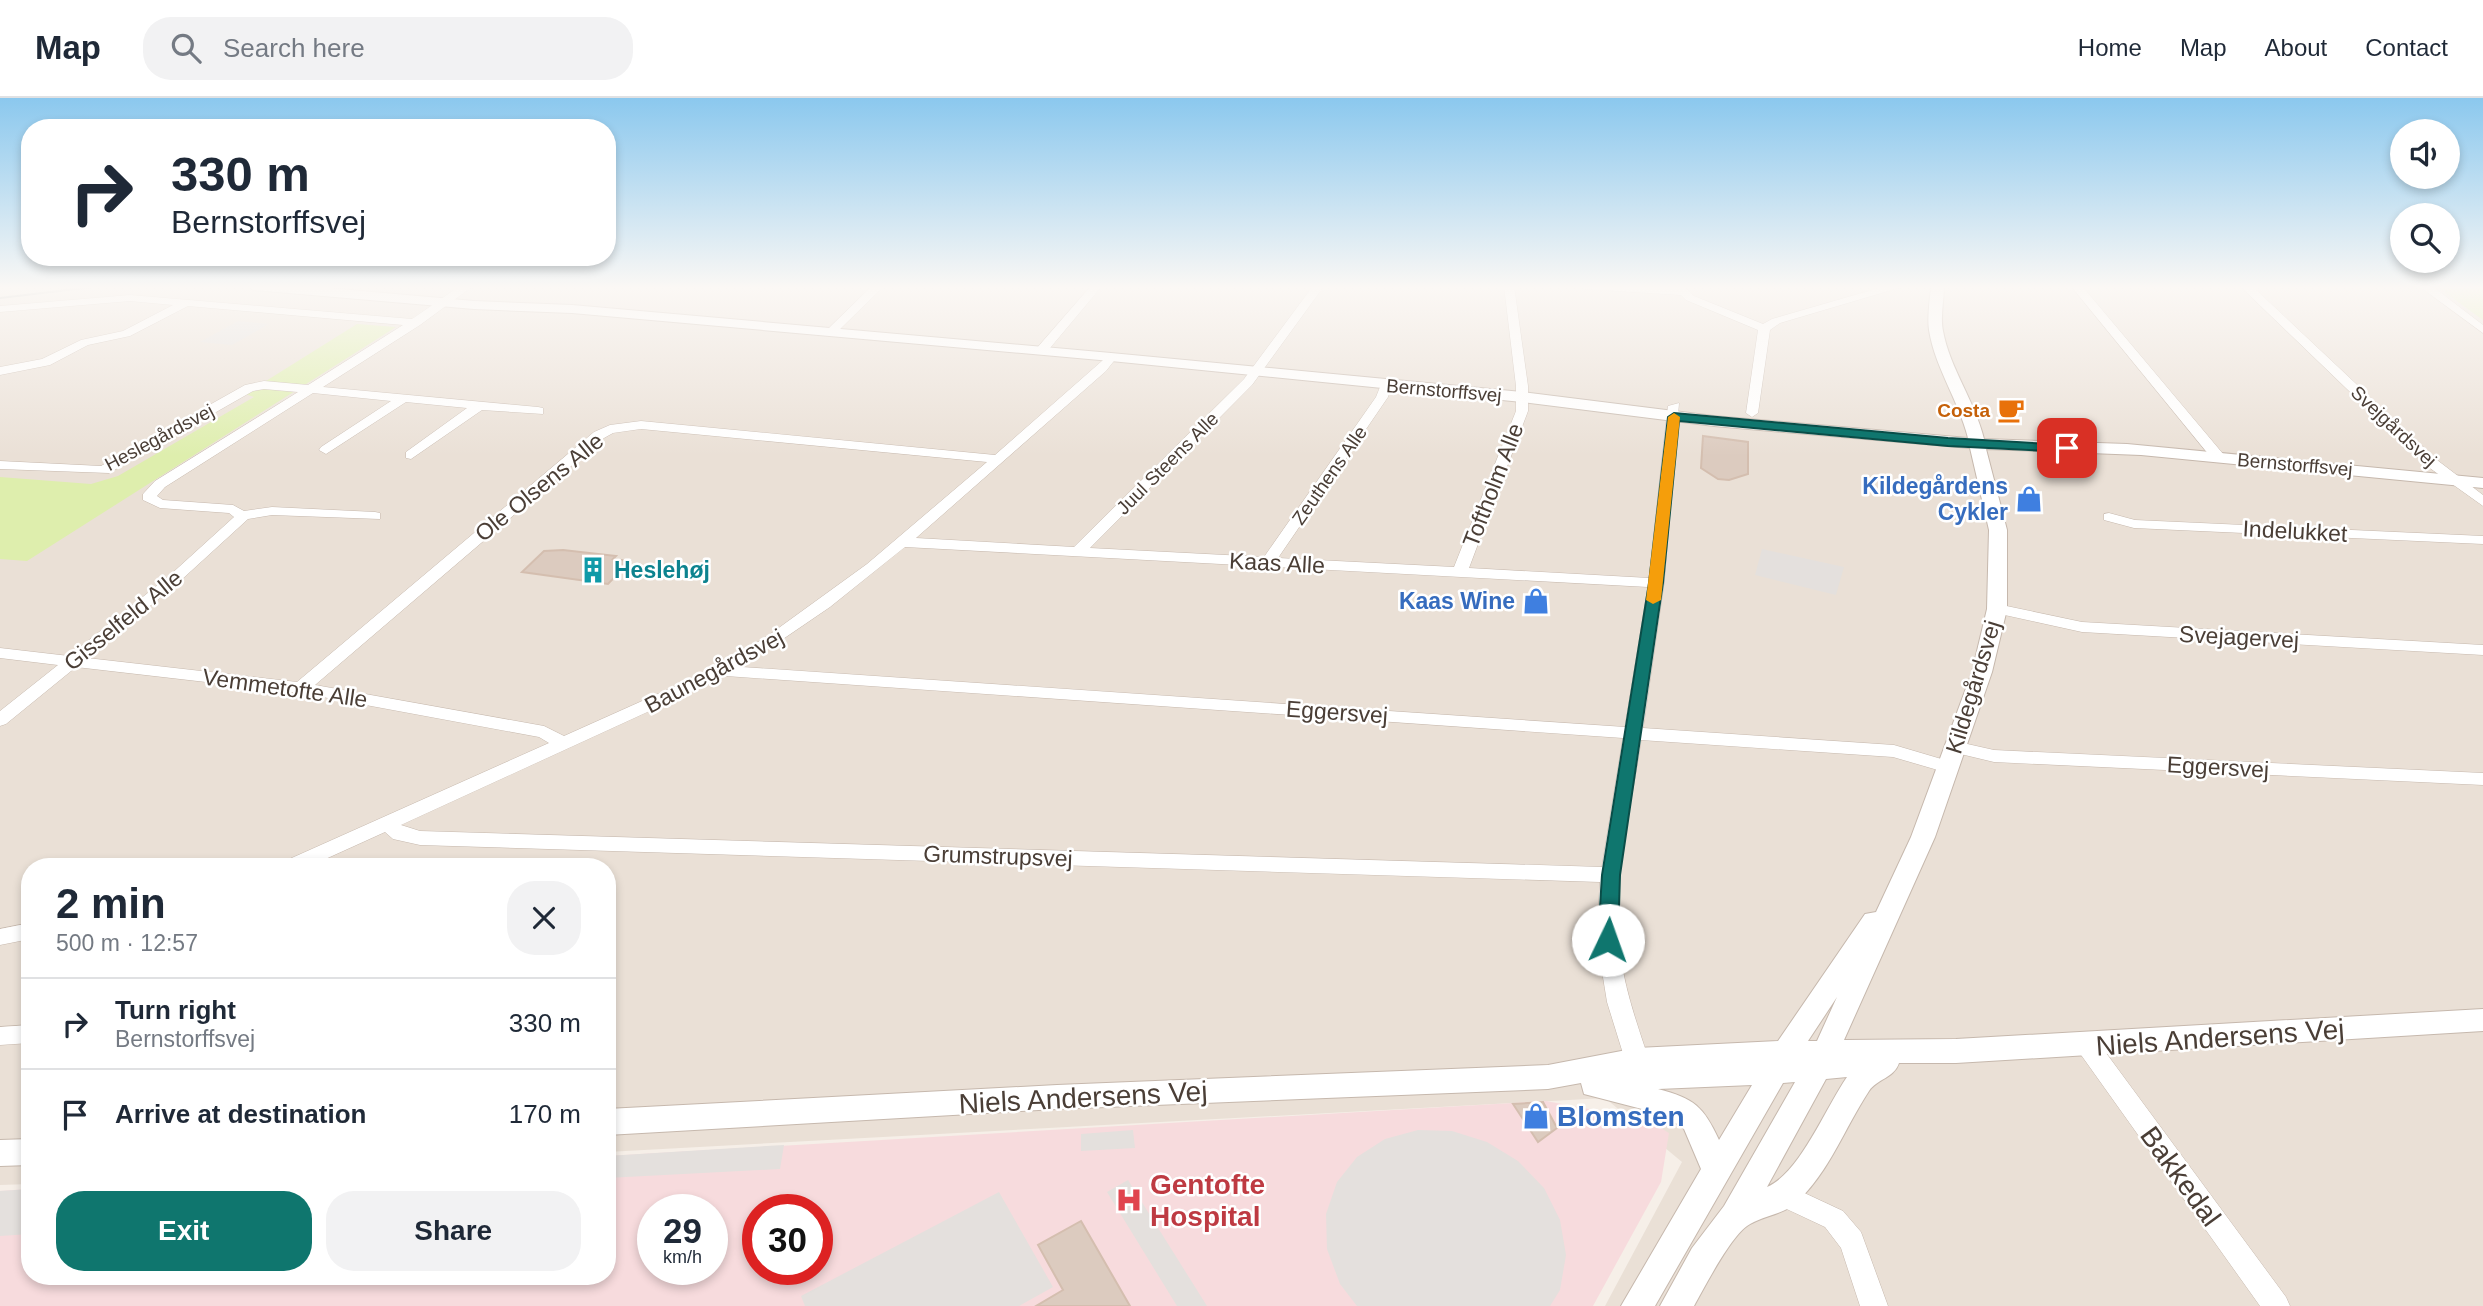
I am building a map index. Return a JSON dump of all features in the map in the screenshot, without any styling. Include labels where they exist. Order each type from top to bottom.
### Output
[{"type":"street","points":[[0,371],[46,362],[84,342]]},
{"type":"street","name":"Heslegårdsvej","points":[[241,516],[233,509],[160,504],[148,497],[160,484],[385,342]]},
{"type":"street","name":"Bernstorffsvej","points":[[946,342],[1674,412],[2483,481]]},
{"type":"street","points":[[1041,351],[1048,342]]},
{"type":"street","name":"Juul Steens Alle","points":[[1077,552],[1256,372],[1278,342]]},
{"type":"street","name":"Toftholm Alle","points":[[1459,573],[1522,411],[1516,342]]},
{"type":"street","points":[[1752,413],[1762,342]]},
{"type":"street","name":"Kildegårdsvej","points":[[1676,1306],[1703,1259],[1735,1216],[1822,1060],[1903,880],[1982,672],[1997,609],[1998,530],[1976,438],[1938,342]]},
{"type":"street","points":[[2123,342],[2219,458]]},
{"type":"street","name":"Svejgårdsvej","points":[[2305,342],[2432,463],[2483,502]]},
{"type":"street","name":"Baunegårdsvej","points":[[311,858],[389,825],[724,671],[796,627],[996,460],[1102,368],[1111,357]]},
{"type":"street","name":"Heslegårdsvej","points":[[0,465],[104,470],[249,388],[264,385],[313,388]]},
{"type":"street","name":"Zeuthens Alle","points":[[1268,562],[1382,397],[1386,385]]},
{"type":"street","points":[[313,388],[538,411]]},
{"type":"street","points":[[326,450],[404,398]]},
{"type":"street","points":[[411,455],[480,405]]},
{"type":"street","name":"Bernstorffsvej","points":[[1674,412],[1752,413],[1976,438]]},
{"type":"street","points":[[1674,412],[1656,583],[1611,875],[1608,940],[1618,1002],[1645,1079],[1673,1105],[1695,1120],[1717,1170]]},
{"type":"street","name":"Ole Olsens Alle","points":[[301,688],[599,435],[610,429],[641,425],[996,460]]},
{"type":"street","points":[[241,516],[272,511],[375,516]]},
{"type":"street","name":"Gisselfeld Alle","points":[[0,720],[174,579],[240,521],[241,516]]},
{"type":"street","name":"Indelukket","points":[[2109,517],[2134,524],[2483,540]]},
{"type":"street","name":"Kaas Alle","points":[[899,542],[1656,583]]},
{"type":"street","name":"Svejagervej","points":[[1997,609],[2082,627],[2483,650]]},
{"type":"street","name":"Vemmetofte Alle","points":[[0,653],[301,688],[544,732],[565,744]]},
{"type":"street","name":"Eggersvej","points":[[724,671],[1951,757],[1994,756],[2483,779]]},
{"type":"street","name":"Grumstrupsvej","points":[[389,825],[400,834],[419,838],[1611,875]]},
{"type":"street","name":"Kildegårdsvej","points":[[1637,1306],[1815,1005],[1903,880]]},
{"type":"street","points":[[0,937],[21,934]]},
{"type":"street","name":"Niels Andersens Vej","points":[[616,1122],[1071,1097],[1558,1076],[1645,1079],[1780,1062],[2483,1020]]},
{"type":"street","points":[[0,1036],[21,1035]]},
{"type":"street","name":"Bakkedal","points":[[2087,1045],[2276,1306]]},
{"type":"street","name":"Niels Andersens Vej","points":[[1822,1060],[1893,1059],[1956,1051]]},
{"type":"street","name":"Kildegårdsvej","points":[[1735,1216],[1783,1195],[1819,1155],[1841,1109],[1862,1078],[1893,1059]]},
{"type":"street","points":[[1558,1076],[1645,1079]]},
{"type":"street","points":[[0,1153],[21,1152]]},
{"type":"street","points":[[1783,1195],[1834,1219],[1852,1241],[1874,1306]]},
{"type":"shaded area","points":[[0,342],[2483,342],[2483,1306],[1605,1306],[1682,1162],[1605,1098],[616,1152],[616,858],[21,858],[21,1184],[0,1185]]},
{"type":"shaded area","points":[[204,342],[237,342],[232,345]]},
{"type":"shaded area","points":[[1762,549],[1844,567],[1836,595],[1755,575]]},
{"type":"shaded area","name":"Gentofte Hospital","points":[[1546,1101],[1647,1120],[1669,1133],[1661,1182],[1593,1306],[0,1306],[0,1191],[21,1190],[21,1285],[616,1285],[616,1155]]},
{"type":"shaded area","points":[[1133,1130],[1135,1148],[1081,1151],[1081,1134]]},
{"type":"shaded area","points":[[1418,1130],[1452,1131],[1487,1142],[1518,1161],[1544,1188],[1560,1220],[1566,1255],[1560,1290],[1550,1306],[1357,1306],[1340,1284],[1327,1249],[1326,1214],[1337,1182],[1357,1157],[1385,1139]]},
{"type":"shaded area","points":[[784,1145],[780,1169],[616,1178],[616,1155]]},
{"type":"shaded area","points":[[1128,1180],[1207,1306],[1177,1306],[1107,1192]]},
{"type":"shaded area","points":[[21,1190],[21,1235],[0,1236],[0,1191]]},
{"type":"shaded area","points":[[999,1192],[1053,1287],[1019,1306],[805,1306],[801,1296],[822,1285],[833,1285],[833,1279]]},
{"type":"green space","points":[[328,342],[372,342],[27,561],[0,559],[0,477],[91,484],[118,476],[254,397],[245,394]]},
{"type":"building","points":[[1703,436],[1748,442],[1748,474],[1729,480],[1718,479],[1701,468]]},
{"type":"building","name":"Heslehøj","points":[[563,550],[616,556],[613,559],[630,561],[608,584],[522,572],[544,551]]},
{"type":"building","name":"Blomsten","points":[[1543,1102],[1557,1128],[1538,1142],[1513,1104]]},
{"type":"building","name":"Gentofte Hospital","points":[[1081,1221],[1130,1306],[1036,1306],[1063,1290],[1038,1245]]},
{"type":"slow traffic","points":[[1653,600],[1674,417]]},
{"type":"place","name":"Costa","points":[[2011,410]]},
{"type":"place","name":"Kildegårdens Cykler","points":[[2029,499]]},
{"type":"place","name":"Heslehøj","points":[[593,570]]},
{"type":"place","name":"Kaas Wine","points":[[1536,601]]},
{"type":"place","name":"Blomsten","points":[[1536,1116]]},
{"type":"place","name":"Gentofte Hospital","points":[[1129,1200]]},
{"type":"route","points":[[1608,940],[1611,875],[1656,583],[1674,417],[1948,442],[2067,448]]}]
